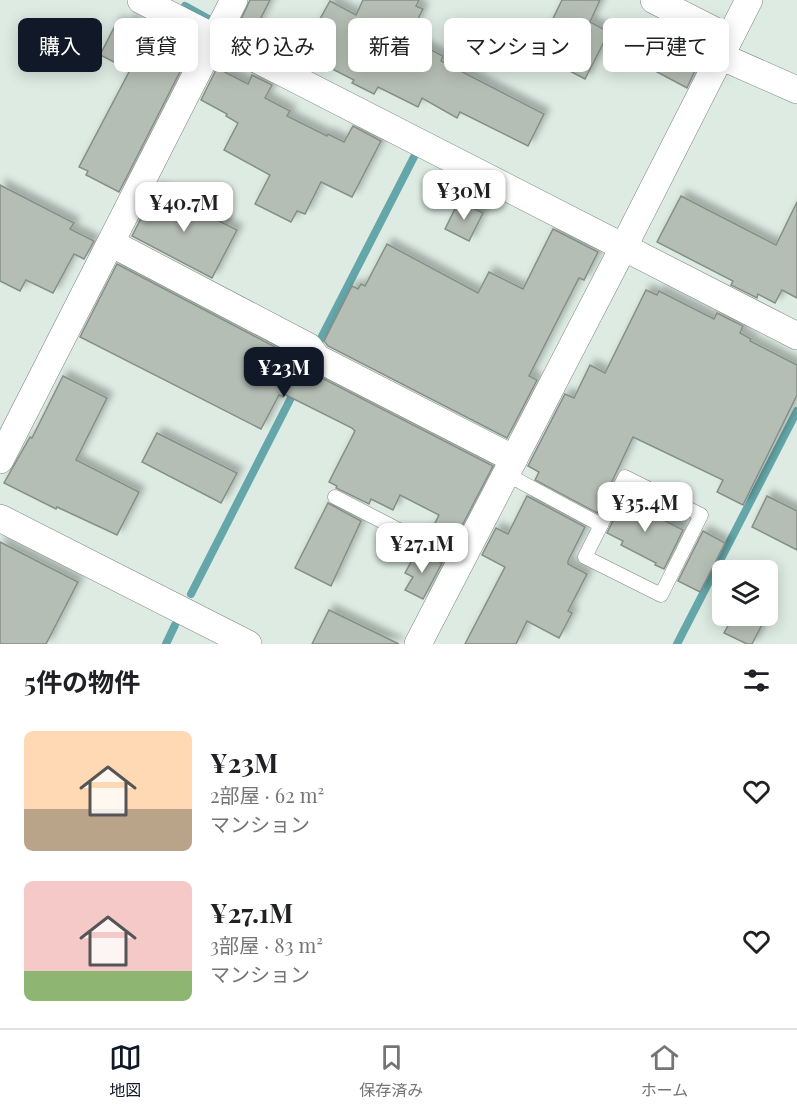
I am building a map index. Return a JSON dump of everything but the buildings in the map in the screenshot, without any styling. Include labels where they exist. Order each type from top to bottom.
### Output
[{"type":"street","points":[[141,0],[210,35]]},
{"type":"street","points":[[225,18],[234,0]]},
{"type":"street","points":[[654,0],[681,18]]},
{"type":"street","points":[[729,39],[748,0]]},
{"type":"street","points":[[0,460],[210,48]]},
{"type":"street","points":[[729,49],[797,90]]},
{"type":"street","points":[[281,72],[797,336]]},
{"type":"street","points":[[418,644],[712,72]]},
{"type":"street","points":[[111,243],[309,347],[317,358],[510,467]]},
{"type":"street","points":[[0,518],[248,644]]},
{"type":"lane","points":[[510,467],[601,525]]},
{"type":"lane","points":[[625,477],[701,515],[661,595],[585,557],[601,525],[625,477]]},
{"type":"lane","points":[[335,497],[461,562]]},
{"type":"waterway","points":[[185,6],[210,20]]},
{"type":"waterway","points":[[317,346],[416,153]]},
{"type":"waterway","points":[[191,594],[295,390]]},
{"type":"waterway","points":[[677,644],[797,411]]},
{"type":"waterway","points":[[166,644],[175,625]]}]
